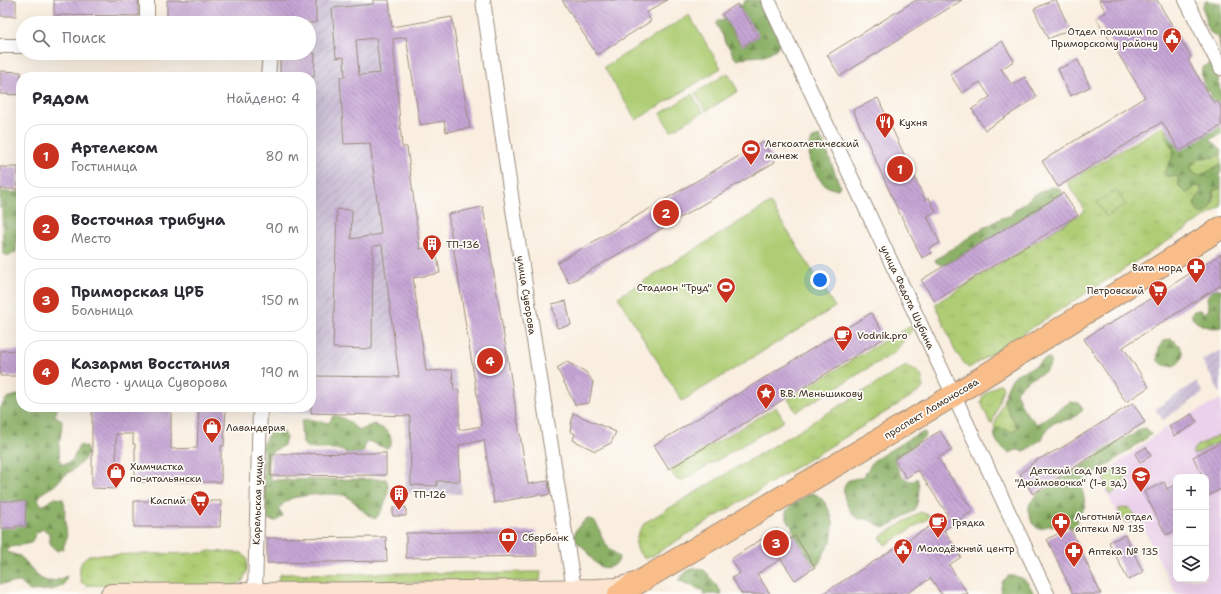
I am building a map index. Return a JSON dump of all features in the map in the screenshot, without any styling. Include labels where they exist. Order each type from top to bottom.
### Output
[{"type":"main road","name":"проспект Ломоносова","points":[[619,594],[954,395],[1221,228]]},
{"type":"main road","name":"проспект Ломоносова","points":[[111,594],[574,589],[617,588],[637,583]]},
{"type":"street","points":[[147,0],[147,16]]},
{"type":"street","name":"улица Суворова","points":[[483,0],[514,216],[574,589]]},
{"type":"street","name":"улица Федота Шубина","points":[[768,0],[1048,594]]},
{"type":"street","points":[[1186,0],[1221,68]]},
{"type":"street","points":[[0,46],[16,46]]},
{"type":"street","points":[[268,72],[269,60]]},
{"type":"street","name":"Карельская улица","points":[[255,593],[260,412]]},
{"type":"shaded area","points":[[288,0],[389,0],[402,147],[407,147],[418,236],[408,237],[422,352],[432,370],[454,369],[459,390],[460,481],[462,494],[406,493],[405,416],[274,412],[316,412],[316,72],[311,72],[310,60],[316,60],[316,16],[303,16]]},
{"type":"shaded area","points":[[1221,350],[1221,392],[1220,393],[1202,360]]},
{"type":"shaded area","points":[[1196,382],[1203,393],[1163,420],[1155,409]]},
{"type":"shaded area","name":"Детский сад № 135 \"Дюймовочка\" (1-е зд.)","points":[[1221,399],[1221,594],[1176,594],[1141,523],[1123,523],[1102,485],[1102,475],[1165,428]]},
{"type":"green space","points":[[746,0],[759,0],[767,11],[769,21],[774,26],[781,41],[776,49],[764,56],[747,57],[737,60],[725,43],[716,24],[719,19],[721,21],[725,20],[722,14],[743,46],[759,36],[737,4],[741,6]]},
{"type":"green space","points":[[1206,1],[1221,3],[1221,56],[1219,38],[1210,32],[1205,23],[1206,17],[1202,7]]},
{"type":"green space","points":[[689,15],[721,68],[636,120],[604,67]]},
{"type":"green space","points":[[1211,62],[1217,69],[1221,97],[1221,134],[1211,139],[1211,141],[1219,147],[1221,153],[1216,157],[1199,158],[1190,168],[1196,175],[1204,174],[1221,164],[1221,172],[1219,175],[1221,178],[1221,188],[1213,191],[1211,207],[1206,213],[1201,214],[1197,211],[1194,203],[1201,193],[1201,187],[1196,186],[1187,194],[1179,186],[1179,180],[1176,176],[1166,176],[1164,174],[1174,151],[1166,138],[1165,133],[1170,126],[1211,96],[1203,82],[1202,68]]},
{"type":"green space","points":[[728,73],[738,91],[706,111],[695,93]]},
{"type":"green space","points":[[692,94],[703,112],[671,131],[660,114]]},
{"type":"green space","points":[[1190,110],[1173,148],[1173,158],[1165,172],[1166,176],[1174,175],[1178,178],[1179,183],[1187,194],[1196,186],[1201,187],[1201,193],[1194,203],[1209,210],[1214,200],[1213,190],[1221,188],[1221,207],[969,368],[967,367],[955,351],[935,304],[1085,211],[1067,182]]},
{"type":"green space","points":[[819,136],[824,144],[840,186],[838,189],[830,188],[823,184],[810,161],[810,142]]},
{"type":"green space","points":[[1221,153],[1221,164],[1204,174],[1196,175],[1190,170],[1199,158],[1213,157]]},
{"type":"green space","points":[[1051,187],[1059,188],[1063,193],[947,264],[941,265],[936,262],[935,260],[983,228],[1001,218],[1010,216],[1017,208],[1032,196]]},
{"type":"green space","points":[[1116,190],[1126,205],[1106,217],[1097,202]]},
{"type":"green space","points":[[0,191],[16,192],[16,252],[9,256],[3,254],[2,208],[0,208]]},
{"type":"green space","points":[[770,203],[835,307],[682,401],[618,297]]},
{"type":"green space","points":[[1215,289],[1221,289],[1221,327],[1217,328],[1205,326],[1192,318],[1192,313],[1194,311],[1200,310],[1204,313],[1209,310],[1207,298]]},
{"type":"green space","points":[[913,325],[914,327],[895,352],[796,412],[788,399]]},
{"type":"green space","points":[[1171,339],[1178,344],[1182,350],[1182,356],[1176,365],[1171,366],[1164,365],[1157,360],[1161,343]]},
{"type":"green space","points":[[1048,358],[1050,359],[1049,368],[1043,373],[1027,381],[1016,392],[1021,406],[1037,424],[1070,402],[1079,403],[1083,410],[1072,419],[1056,422],[1051,425],[1044,434],[1042,440],[1025,451],[1016,450],[1010,453],[999,444],[995,435],[995,430],[999,428],[1013,432],[1017,427],[1005,403],[1008,386],[1015,375],[1032,368]]},
{"type":"green space","points":[[906,366],[917,371],[921,375],[923,387],[920,391],[652,556],[645,559],[638,550],[636,545],[637,536],[646,522]]},
{"type":"green space","points":[[999,384],[1002,385],[1003,388],[992,424],[990,423],[981,402],[985,394]]},
{"type":"green space","points":[[16,395],[16,412],[56,412],[55,416],[62,420],[59,447],[61,464],[72,460],[79,445],[86,447],[88,454],[79,465],[55,485],[43,492],[38,499],[42,506],[55,498],[63,499],[67,535],[63,549],[57,551],[53,547],[50,543],[49,533],[43,529],[36,533],[31,543],[11,547],[6,552],[20,556],[40,578],[47,581],[54,581],[67,576],[63,586],[51,590],[30,591],[20,582],[0,584],[0,407],[7,398]]},
{"type":"green space","points":[[1004,398],[1017,427],[1013,432],[997,428],[995,430],[994,427]]},
{"type":"green space","points":[[776,407],[784,421],[683,480],[676,479],[670,470]]},
{"type":"green space","points":[[333,416],[338,416],[348,421],[360,430],[374,424],[384,429],[389,433],[391,445],[385,448],[368,441],[365,442],[364,451],[356,454],[337,449],[315,449],[305,446],[302,441],[302,421],[307,419],[329,423]]},
{"type":"green space","points":[[277,426],[283,431],[286,438],[284,445],[270,453],[267,467],[271,480],[386,479],[388,484],[388,494],[384,505],[375,519],[346,496],[335,494],[309,495],[290,499],[279,509],[283,516],[277,521],[264,517],[263,443],[271,430]]},
{"type":"green space","points":[[1146,428],[1152,434],[1082,482],[1085,507],[1077,516],[1079,531],[1076,531],[1068,526],[1059,527],[1050,525],[1040,529],[1032,523],[1028,510],[1030,503],[1040,492],[1054,485],[1059,480],[1093,459],[1098,454],[1140,429]]},
{"type":"green space","points":[[925,432],[926,436],[895,459],[900,474],[903,477],[914,481],[917,478],[919,490],[915,510],[885,528],[868,520],[857,518],[850,511],[845,499],[844,488],[846,483],[849,480],[861,478],[864,476],[873,461],[910,438]]},
{"type":"green space","points":[[1221,434],[1221,441],[1193,455],[1193,450],[1199,445]]},
{"type":"green space","points":[[1117,467],[1127,479],[1111,495],[1105,484],[1105,475]]},
{"type":"green space","points":[[811,493],[819,496],[830,513],[833,522],[831,541],[819,563],[815,567],[795,536],[786,515],[786,511],[792,505]]},
{"type":"green space","points":[[1129,507],[1139,521],[1125,522],[1118,509]]},
{"type":"green space","points":[[920,512],[932,516],[885,545],[880,537]]},
{"type":"green space","points":[[586,519],[591,519],[597,524],[605,543],[619,557],[618,562],[612,566],[606,568],[598,565],[576,540],[574,536],[577,528]]},
{"type":"green space","points":[[209,551],[242,553],[247,559],[247,571],[242,582],[230,589],[86,585],[81,582],[80,567],[85,558],[89,555],[204,553]]},
{"type":"green space","points":[[696,568],[702,569],[706,572],[722,594],[703,594],[704,591],[678,580],[688,570]]},
{"type":"green space","points":[[541,572],[540,581],[279,584],[278,578],[281,574]]},
{"type":"green space","points":[[1008,576],[1018,577],[1025,580],[1034,594],[1000,594],[1002,582]]},
{"type":"building","points":[[0,0],[16,0],[16,16],[0,16]]},
{"type":"building","points":[[54,0],[138,0],[138,16],[54,15]]},
{"type":"building","points":[[167,0],[316,0],[316,16],[167,16]]},
{"type":"building","points":[[373,0],[389,0],[392,27],[452,17],[470,128],[446,132],[444,121],[420,125],[406,37],[393,39],[402,147],[407,147],[420,249],[435,246],[440,273],[413,278],[426,371],[452,370],[454,390],[459,390],[459,430],[482,426],[448,214],[483,207],[528,484],[548,481],[550,494],[541,496],[541,494],[494,503],[484,440],[459,445],[460,481],[437,481],[437,486],[411,485],[410,416],[311,413],[316,412],[316,376],[399,377],[382,245],[373,246],[372,349],[333,348],[337,209],[352,210],[351,239],[381,234],[370,143],[344,144],[340,77],[345,77],[344,57],[336,58],[332,8],[373,4]],"holes":[[[376,38],[380,73],[359,75],[356,40]]]},
{"type":"building","points":[[562,0],[667,0],[646,13],[651,21],[597,55]]},
{"type":"building","points":[[916,0],[962,0],[840,76],[827,55]]},
{"type":"building","points":[[1056,0],[1070,29],[1048,39],[1034,9]]},
{"type":"building","points":[[1099,0],[1157,0],[1191,57],[1188,60],[1214,103],[1217,101],[1221,107],[1221,126],[1180,151],[1162,122],[1058,187],[1042,161],[1145,97],[1096,18],[1106,12]]},
{"type":"building","points":[[737,4],[759,36],[742,46],[722,14]]},
{"type":"building","points":[[1002,41],[1014,61],[1001,69],[1012,85],[1025,77],[1037,97],[985,130],[972,109],[990,97],[980,82],[962,93],[950,74]]},
{"type":"building","points":[[280,60],[315,60],[314,72],[280,72]]},
{"type":"building","points":[[1078,60],[1090,87],[1070,96],[1058,69]]},
{"type":"building","points":[[0,71],[21,72],[16,72],[16,95],[0,94]]},
{"type":"building","points":[[878,98],[925,200],[929,198],[936,212],[927,216],[940,243],[929,248],[932,253],[922,258],[898,210],[853,110]]},
{"type":"building","points":[[763,142],[775,162],[569,283],[557,263]]},
{"type":"building","points":[[0,167],[16,167],[16,189],[0,189]]},
{"type":"building","points":[[1063,193],[1078,215],[935,301],[921,280]]},
{"type":"building","points":[[1221,254],[1221,285],[1123,347],[1149,387],[1126,402],[1084,339]]},
{"type":"building","points":[[566,301],[571,325],[557,328],[552,304]]},
{"type":"building","points":[[871,313],[886,337],[669,469],[654,445]]},
{"type":"building","points":[[16,350],[16,376],[0,376],[0,351]]},
{"type":"building","points":[[567,362],[586,372],[593,382],[589,403],[575,405],[557,368]]},
{"type":"building","points":[[1133,403],[1145,422],[1033,494],[1020,474],[1035,461],[1063,447]]},
{"type":"building","points":[[92,412],[171,412],[171,449],[197,448],[199,412],[226,412],[224,446],[221,446],[221,482],[135,482],[135,444],[133,444],[133,434],[116,434],[116,489],[92,488]]},
{"type":"building","points":[[573,413],[616,432],[611,443],[595,451],[573,440],[575,434],[570,431]]},
{"type":"building","points":[[1192,414],[1197,423],[1174,436],[1169,426]]},
{"type":"building","points":[[940,431],[952,450],[938,458],[973,511],[944,530],[961,557],[949,565],[968,594],[941,594],[931,578],[906,594],[822,594],[948,515],[918,470],[906,478],[894,459]]},
{"type":"building","points":[[1221,442],[1221,489],[1209,495],[1209,474],[1202,474],[1193,457]]},
{"type":"building","points":[[1146,447],[1151,456],[1140,462],[1135,454]]},
{"type":"building","points":[[386,453],[386,475],[271,476],[271,454]]},
{"type":"building","points":[[1164,482],[1167,489],[1173,486],[1173,532],[1166,535],[1144,492]]},
{"type":"building","points":[[0,501],[26,501],[25,526],[16,526],[16,528],[0,528]]},
{"type":"building","points":[[134,501],[221,501],[220,527],[134,527]]},
{"type":"building","name":"ТП-126","points":[[393,507],[406,507],[406,516],[393,516]]},
{"type":"building","points":[[1070,528],[1101,594],[1073,594],[1047,539]]},
{"type":"building","points":[[777,529],[785,542],[795,536],[815,567],[795,580],[781,559],[757,574],[770,594],[742,594],[732,578],[740,573],[731,559]]},
{"type":"building","points":[[536,531],[537,556],[406,558],[406,533]]},
{"type":"building","points":[[1125,535],[1143,572],[1128,580],[1109,542]]},
{"type":"building","points":[[386,537],[387,561],[267,563],[267,538]]},
{"type":"place","name":"Отдел полиции по Приморскому району","points":[[1172,54]]},
{"type":"place","name":"Кухня","points":[[885,139]]},
{"type":"place","name":"Легкоатлетический манеж","points":[[751,166]]},
{"type":"place","name":"Артелеком","points":[[900,169]]},
{"type":"place","name":"Восточная трибуна","points":[[666,213]]},
{"type":"place","name":"ТП-136","points":[[432,261]]},
{"type":"place","name":"Вита норд","points":[[1196,284]]},
{"type":"place","name":"Стадион \"Труд\"","points":[[726,304]]},
{"type":"place","name":"Петровский","points":[[1158,307]]},
{"type":"place","name":"Vodnik.pro","points":[[843,352]]},
{"type":"place","name":"Казармы Восстания","points":[[490,361]]},
{"type":"place","name":"В.В. Меньшикову","points":[[766,410]]},
{"type":"place","name":"Лавандерия","points":[[212,444]]},
{"type":"place","name":"Химчистка по-итальянски","points":[[116,489]]},
{"type":"place","name":"Детский сад № 135 \"Дюймовочка\" (1-е зд.)","points":[[1141,493]]},
{"type":"place","name":"ТП-126","points":[[399,511]]},
{"type":"place","name":"Каспий","points":[[200,517]]},
{"type":"place","name":"Грядка","points":[[938,539]]},
{"type":"place","name":"Льготный отдел аптеки № 135","points":[[1061,539]]},
{"type":"place","name":"Приморская ЦРБ","points":[[776,543]]},
{"type":"place","name":"Сбербанк","points":[[508,554]]},
{"type":"place","name":"Молодёжный центр","points":[[903,565]]},
{"type":"place","name":"Аптека № 135","points":[[1074,568]]}]
